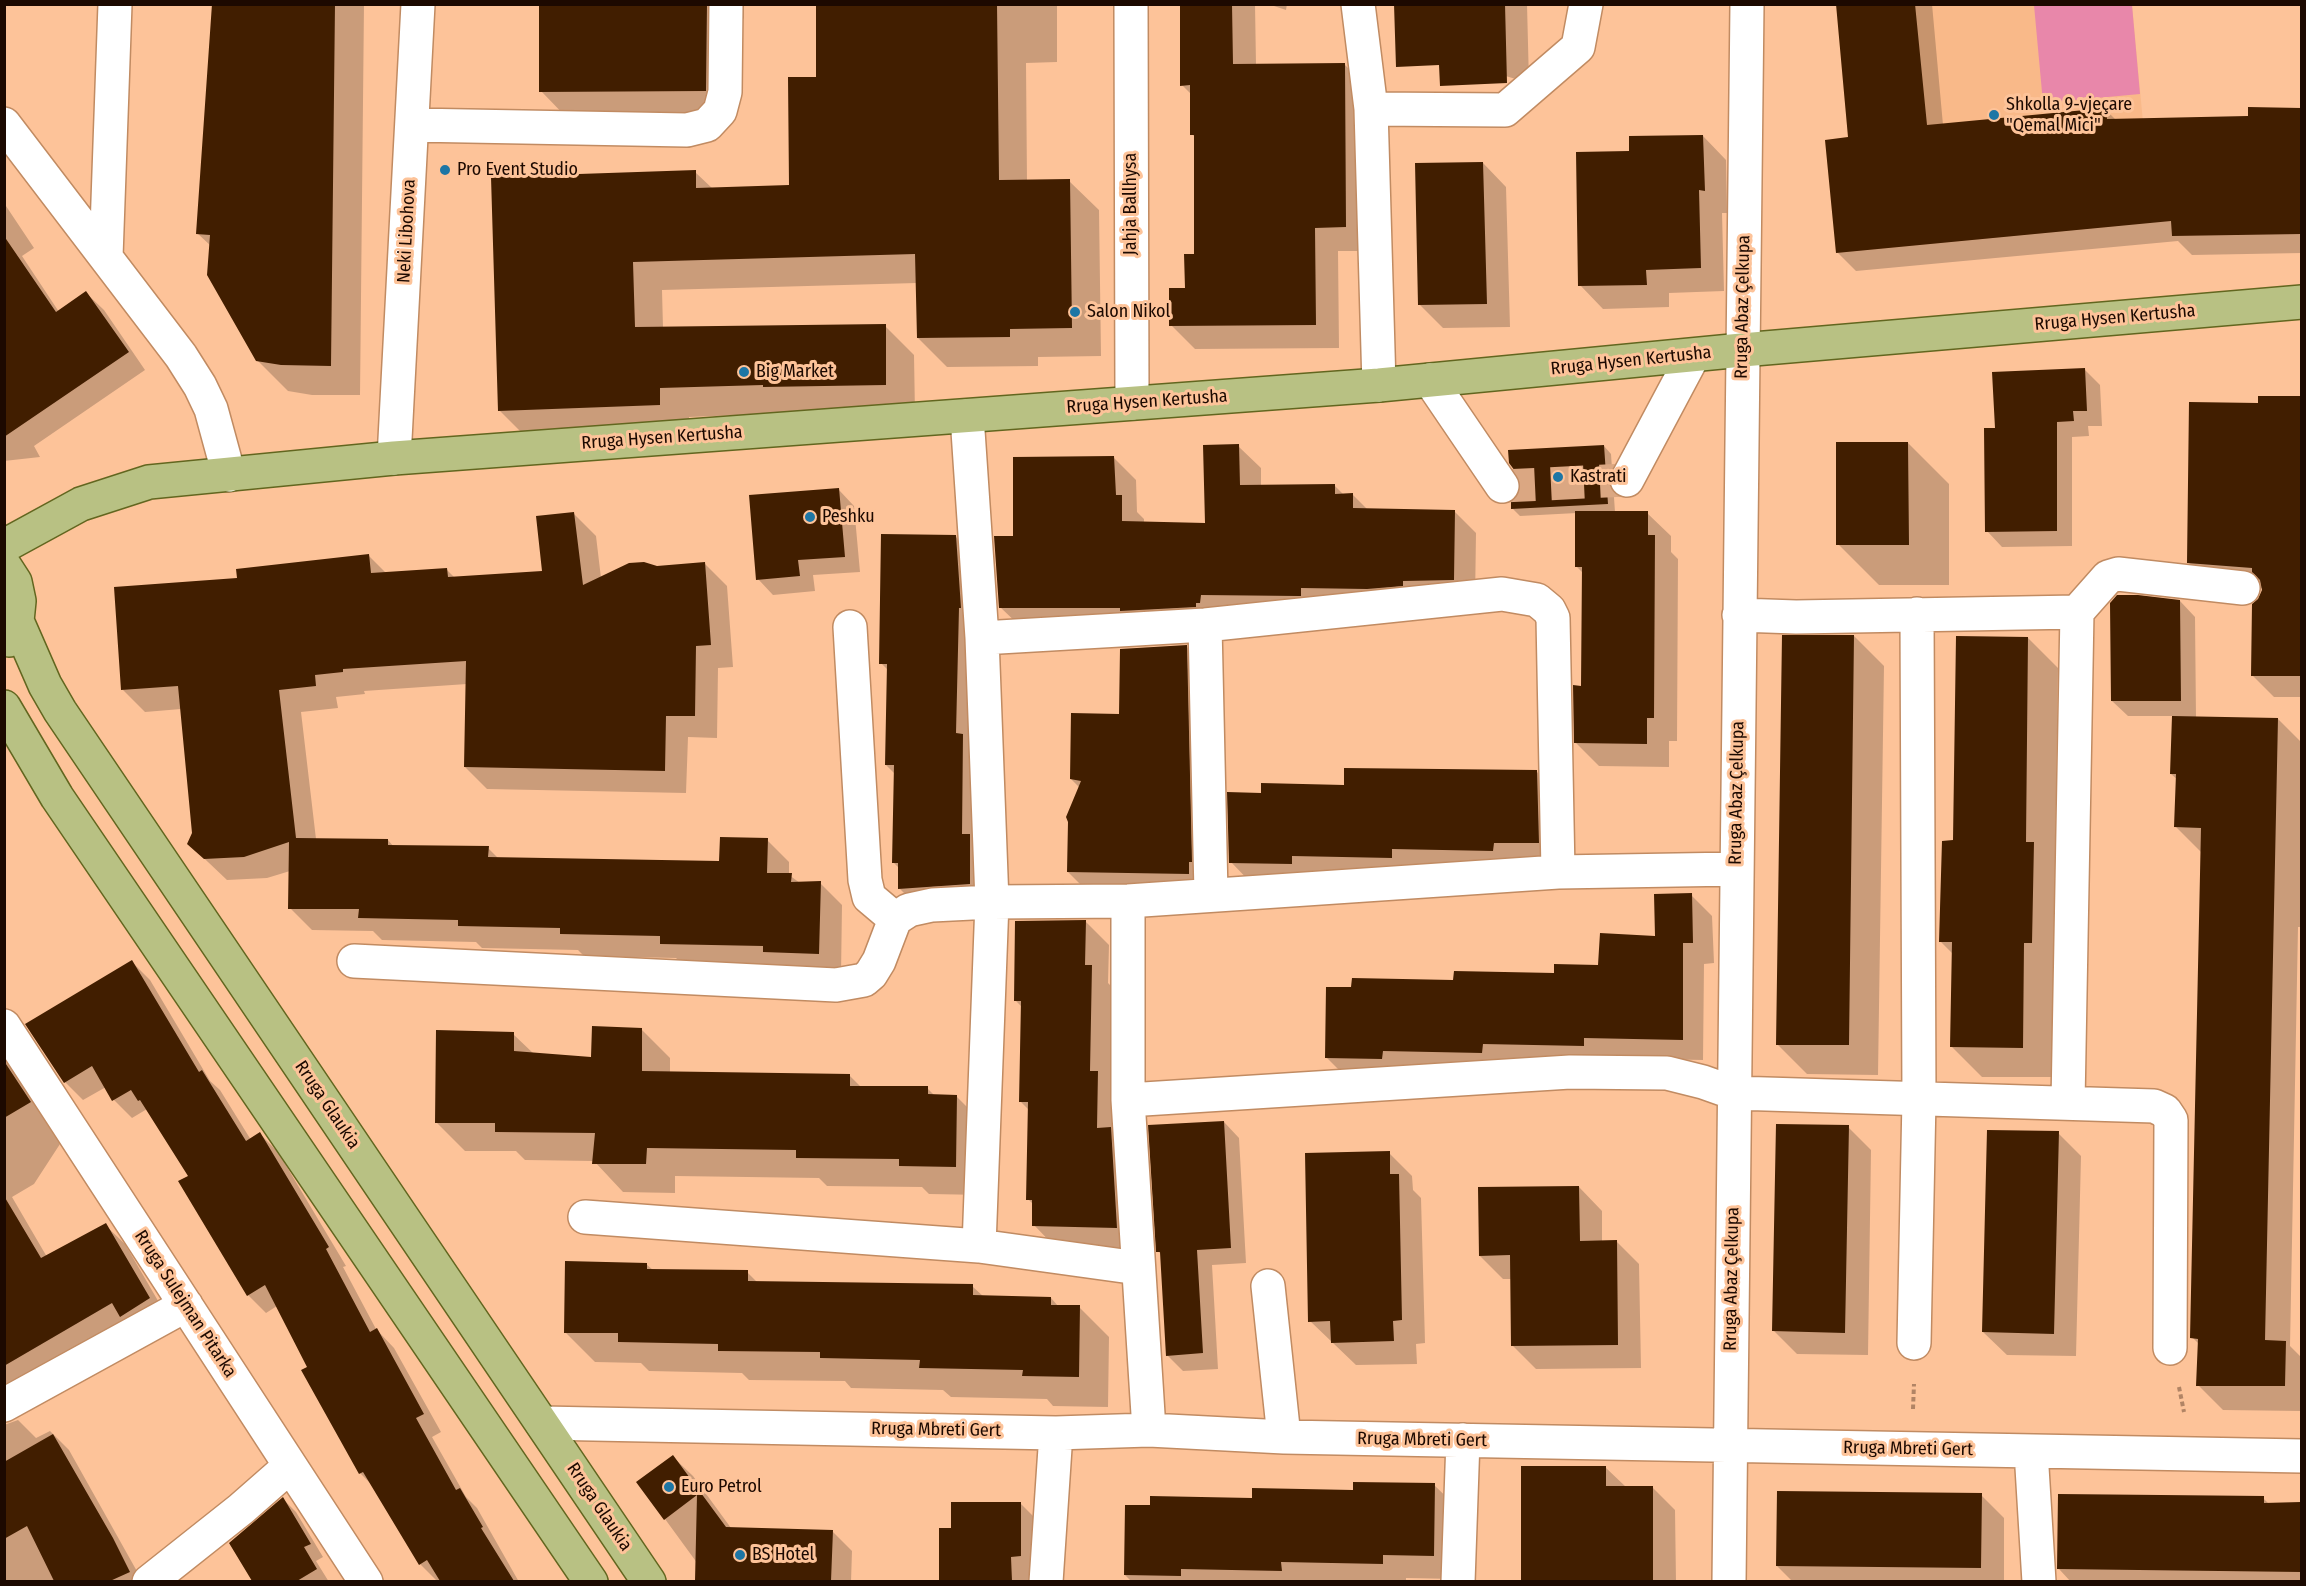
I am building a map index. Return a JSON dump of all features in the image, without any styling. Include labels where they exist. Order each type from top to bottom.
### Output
[{"type":"main road","name":"Rruga Hysen Kertusha","points":[[4,546],[81,504],[149,482],[394,458],[1379,385],[1742,350],[2301,302]]},
{"type":"main road","points":[[4,566],[15,582],[19,601],[11,634]]},
{"type":"main road","name":"Rruga Glaukia","points":[[11,634],[60,711],[650,1581]]},
{"type":"main road","points":[[4,707],[57,797],[591,1581]]},
{"type":"street","points":[[106,257],[115,4]]},
{"type":"street","name":"Neki Libohova","points":[[394,458],[418,4]]},
{"type":"street","points":[[413,125],[687,130],[707,125],[720,111],[725,92],[726,4]]},
{"type":"street","name":"Jahja Ballhysa","points":[[1131,4],[1132,403]]},
{"type":"street","points":[[1358,4],[1371,109],[1379,385]]},
{"type":"street","points":[[1371,109],[1505,111],[1578,47],[1586,4]]},
{"type":"street","name":"Rruga Abaz Çelkupa","points":[[1729,1581],[1747,4]]},
{"type":"street","points":[[4,124],[182,356],[211,409],[229,475]]},
{"type":"street","points":[[1627,480],[1693,356]]},
{"type":"street","points":[[1430,380],[1502,486]]},
{"type":"street","points":[[967,416],[982,638],[992,902],[979,1246]]},
{"type":"street","points":[[2068,1103],[2077,612],[2108,577],[2118,574],[2243,588]]},
{"type":"street","points":[[982,638],[1205,625],[1502,594],[1525,596],[1537,600],[1549,610],[1554,618],[1558,872]]},
{"type":"street","points":[[1739,615],[1796,617],[2077,612]]},
{"type":"street","points":[[1914,1343],[1919,1099],[1917,614]]},
{"type":"street","points":[[1205,625],[1211,894]]},
{"type":"street","points":[[850,627],[865,880],[869,897],[895,919]]},
{"type":"street","points":[[354,961],[836,985],[864,980],[879,961],[895,919],[909,910],[932,905],[1128,901],[1558,872],[1737,869]]},
{"type":"street","points":[[1128,901],[1128,1100],[1149,1430]]},
{"type":"street","name":"Rruga Sulejman Pitarka","points":[[4,1026],[366,1581]]},
{"type":"street","points":[[1128,1100],[1570,1072],[1667,1073],[1734,1093],[2154,1106],[2165,1111],[2171,1120],[2170,1348]]},
{"type":"street","points":[[585,1217],[979,1246],[1138,1268]]},
{"type":"street","points":[[1268,1287],[1284,1437]]},
{"type":"street","points":[[4,1406],[186,1305]]},
{"type":"street","name":"Rruga Mbreti Gert","points":[[542,1423],[1056,1433],[1149,1430],[1284,1437],[2301,1456]]},
{"type":"street","points":[[1046,1581],[1056,1433]]},
{"type":"street","points":[[1458,1581],[1463,1440]]},
{"type":"street","points":[[2031,1451],[2039,1581]]},
{"type":"street","points":[[149,1581],[241,1509],[290,1466]]},
{"type":"path","points":[[1913,1449],[1914,1343]]},
{"type":"path","points":[[2170,1348],[2194,1454]]},
{"type":"shaded area","name":"Shkolla 9-vjeçare \"Qemal Mici\"","points":[[1836,5],[2132,5],[2150,197],[2115,201],[2117,226],[1836,253],[1825,140],[1848,137]]},
{"type":"shaded area","points":[[2034,5],[2132,5],[2140,94],[2043,103]]},
{"type":"building","points":[[212,4],[335,4],[331,366],[281,365],[256,361],[207,275],[210,235],[196,234]]},
{"type":"building","points":[[539,4],[707,4],[706,91],[539,92]]},
{"type":"building","points":[[816,4],[997,4],[999,180],[1070,179],[1072,328],[1010,329],[1010,337],[917,338],[915,254],[633,262],[635,327],[886,324],[886,385],[660,388],[660,405],[498,411],[491,177],[696,170],[696,188],[789,185],[788,77],[816,77]]},
{"type":"building","points":[[1232,4],[1233,64],[1345,63],[1346,227],[1315,228],[1316,325],[1169,326],[1169,288],[1185,288],[1184,254],[1194,254],[1194,135],[1190,135],[1190,85],[1180,86],[1180,5]]},
{"type":"building","points":[[1394,4],[1505,4],[1507,83],[1440,86],[1439,65],[1396,67]]},
{"type":"building","name":"Shkolla 9-vjeçare \"Qemal Mici\"","points":[[1836,4],[1915,4],[1927,125],[2106,108],[2107,119],[2248,116],[2248,107],[2301,108],[2301,234],[2172,236],[2171,221],[1836,253],[1825,140],[1848,137]]},
{"type":"building","points":[[1703,135],[1705,191],[1699,190],[1701,268],[1646,270],[1647,285],[1578,286],[1576,152],[1629,151],[1629,136]]},
{"type":"building","points":[[1483,162],[1487,304],[1418,305],[1415,163]]},
{"type":"building","points":[[4,236],[56,312],[86,291],[129,352],[4,437]]},
{"type":"building","points":[[2085,368],[2087,411],[2073,411],[2074,421],[2057,422],[2057,531],[1985,532],[1984,428],[1995,428],[1992,372]]},
{"type":"building","points":[[2258,396],[2301,396],[2301,676],[2251,676],[2252,604],[2258,599],[2262,590],[2260,580],[2252,572],[2252,568],[2187,563],[2189,402],[2258,403]]},
{"type":"building","points":[[1836,442],[1908,442],[1909,545],[1836,545]]},
{"type":"building","points":[[1239,444],[1240,485],[1335,484],[1335,494],[1353,493],[1353,508],[1455,510],[1454,580],[1403,581],[1403,586],[1367,589],[1301,588],[1301,596],[1201,595],[1200,603],[1196,603],[1196,607],[1120,611],[1120,608],[999,608],[994,536],[1013,536],[1013,457],[1114,456],[1116,495],[1122,495],[1122,521],[1205,523],[1203,445]]},
{"type":"building","name":"Kastrati","points":[[1604,445],[1608,504],[1511,509],[1511,502],[1519,495],[1521,485],[1518,475],[1509,463],[1508,450]]},
{"type":"building","points":[[839,488],[845,557],[798,560],[800,576],[756,580],[749,495]]},
{"type":"building","points":[[1575,511],[1648,511],[1648,535],[1655,535],[1654,718],[1647,718],[1647,744],[1574,743],[1573,685],[1581,686],[1582,567],[1575,567]]},
{"type":"building","points":[[574,512],[583,585],[629,563],[644,562],[657,566],[705,562],[711,645],[696,646],[695,716],[666,716],[665,771],[464,767],[466,661],[343,669],[343,672],[315,675],[316,686],[279,690],[296,838],[388,839],[388,845],[489,846],[488,857],[719,861],[720,837],[768,838],[767,873],[792,873],[791,882],[821,881],[819,954],[763,952],[763,946],[660,944],[660,936],[560,934],[560,928],[458,926],[458,920],[358,918],[359,909],[288,909],[289,842],[244,857],[204,859],[187,844],[192,833],[178,686],[121,690],[114,587],[237,578],[236,569],[369,554],[371,573],[447,568],[448,577],[542,571],[536,516]]},
{"type":"building","points":[[881,534],[956,535],[961,608],[959,608],[956,733],[963,734],[962,834],[970,834],[970,884],[898,889],[898,863],[892,863],[894,765],[885,765],[887,664],[879,664]]},
{"type":"building","points":[[2117,595],[2180,600],[2181,701],[2111,701],[2110,603]]},
{"type":"building","points":[[1782,635],[1854,635],[1849,1045],[1776,1045]]},
{"type":"building","points":[[1956,636],[2028,637],[2026,842],[2034,842],[2032,943],[2024,943],[2023,1048],[1950,1047],[1952,942],[1939,942],[1942,841],[1953,840]]},
{"type":"building","points":[[1187,645],[1192,862],[1189,862],[1189,874],[1067,872],[1068,822],[1066,817],[1081,781],[1070,779],[1071,713],[1119,714],[1120,649]]},
{"type":"building","points":[[2172,716],[2278,718],[2265,1340],[2286,1341],[2285,1386],[2196,1386],[2198,1339],[2190,1338],[2201,828],[2174,827],[2176,774],[2170,774]]},
{"type":"building","points":[[1344,768],[1537,770],[1539,843],[1494,843],[1493,851],[1392,849],[1392,858],[1292,856],[1292,864],[1229,863],[1227,792],[1261,793],[1261,783],[1344,785]]},
{"type":"building","points":[[1692,893],[1693,943],[1683,943],[1683,1040],[1584,1038],[1584,1046],[1483,1044],[1482,1053],[1383,1051],[1382,1059],[1325,1058],[1326,987],[1351,987],[1352,978],[1453,980],[1454,971],[1554,973],[1554,964],[1598,965],[1600,933],[1655,936],[1654,894]]},
{"type":"building","points":[[1086,920],[1085,965],[1092,965],[1090,1071],[1098,1071],[1097,1128],[1111,1127],[1117,1228],[1032,1226],[1032,1200],[1026,1200],[1028,1102],[1019,1102],[1021,1001],[1014,1001],[1015,921]]},
{"type":"building","points":[[132,960],[199,1072],[202,1070],[246,1141],[260,1132],[329,1247],[326,1249],[370,1332],[377,1328],[424,1414],[416,1418],[456,1490],[460,1488],[483,1527],[481,1528],[514,1581],[440,1581],[427,1560],[419,1565],[363,1472],[359,1474],[301,1370],[307,1367],[265,1285],[247,1296],[178,1181],[188,1176],[140,1100],[138,1101],[131,1090],[112,1101],[92,1066],[64,1083],[25,1024]]},
{"type":"building","points":[[592,1026],[642,1028],[642,1071],[850,1074],[850,1086],[928,1086],[928,1094],[957,1095],[956,1167],[899,1166],[899,1159],[796,1158],[796,1150],[647,1148],[646,1164],[592,1164],[595,1133],[495,1132],[495,1123],[435,1123],[436,1030],[514,1032],[514,1051],[591,1057]]},
{"type":"building","points":[[4,1061],[31,1102],[4,1118]]},
{"type":"building","points":[[1224,1121],[1231,1248],[1197,1250],[1203,1353],[1166,1356],[1160,1252],[1156,1252],[1148,1125]]},
{"type":"building","points":[[1776,1124],[1849,1125],[1845,1333],[1772,1331]]},
{"type":"building","points":[[1987,1130],[2059,1131],[2054,1334],[1982,1332]]},
{"type":"building","points":[[1390,1151],[1390,1174],[1399,1174],[1402,1320],[1393,1321],[1394,1341],[1331,1343],[1330,1321],[1308,1322],[1305,1153]]},
{"type":"building","points":[[1579,1186],[1580,1241],[1617,1240],[1618,1345],[1511,1346],[1510,1255],[1479,1256],[1478,1187]]},
{"type":"building","points":[[4,1196],[41,1258],[106,1223],[150,1298],[120,1317],[112,1303],[4,1366]]},
{"type":"building","points":[[565,1261],[647,1263],[647,1269],[748,1270],[748,1281],[973,1284],[973,1295],[1051,1297],[1051,1305],[1080,1305],[1079,1377],[1022,1376],[1023,1370],[919,1368],[920,1360],[820,1358],[820,1352],[718,1351],[718,1344],[618,1342],[618,1333],[564,1333]]},
{"type":"building","points":[[53,1434],[130,1572],[110,1581],[54,1581],[27,1526],[4,1539],[4,1462]]},
{"type":"building","points":[[673,1455],[726,1527],[833,1530],[831,1581],[695,1581],[697,1495],[664,1520],[636,1482]]},
{"type":"building","points":[[1521,1466],[1606,1466],[1606,1486],[1653,1486],[1653,1581],[1521,1581]]},
{"type":"building","points":[[1353,1482],[1435,1483],[1434,1556],[1383,1555],[1383,1564],[1281,1562],[1282,1571],[1181,1569],[1181,1576],[1124,1575],[1125,1505],[1150,1505],[1150,1496],[1252,1498],[1252,1488],[1353,1490]]},
{"type":"building","points":[[1777,1491],[1982,1493],[1981,1568],[1776,1566]]},
{"type":"building","points":[[2058,1494],[2264,1496],[2264,1503],[2301,1502],[2301,1572],[2057,1569]]},
{"type":"building","points":[[283,1497],[311,1544],[304,1547],[317,1569],[297,1581],[252,1581],[229,1543]]},
{"type":"building","points":[[951,1502],[1021,1502],[1021,1556],[1011,1557],[1012,1581],[939,1581],[939,1528],[951,1528]]},
{"type":"tunnel","points":[[1502,486],[1627,480]]},
{"type":"place","name":"Shkolla 9-vjeçare \"Qemal Mici\"","points":[[1994,115]]},
{"type":"place","name":"Pro Event Studio","points":[[445,170]]},
{"type":"place","name":"Salon Nikol","points":[[1075,312]]},
{"type":"place","name":"Big Market","points":[[744,372]]},
{"type":"place","name":"Kastrati","points":[[1558,477]]},
{"type":"place","name":"Peshku","points":[[810,517]]},
{"type":"place","name":"Euro Petrol","points":[[669,1487]]},
{"type":"place","name":"BS Hotel","points":[[740,1555]]}]
